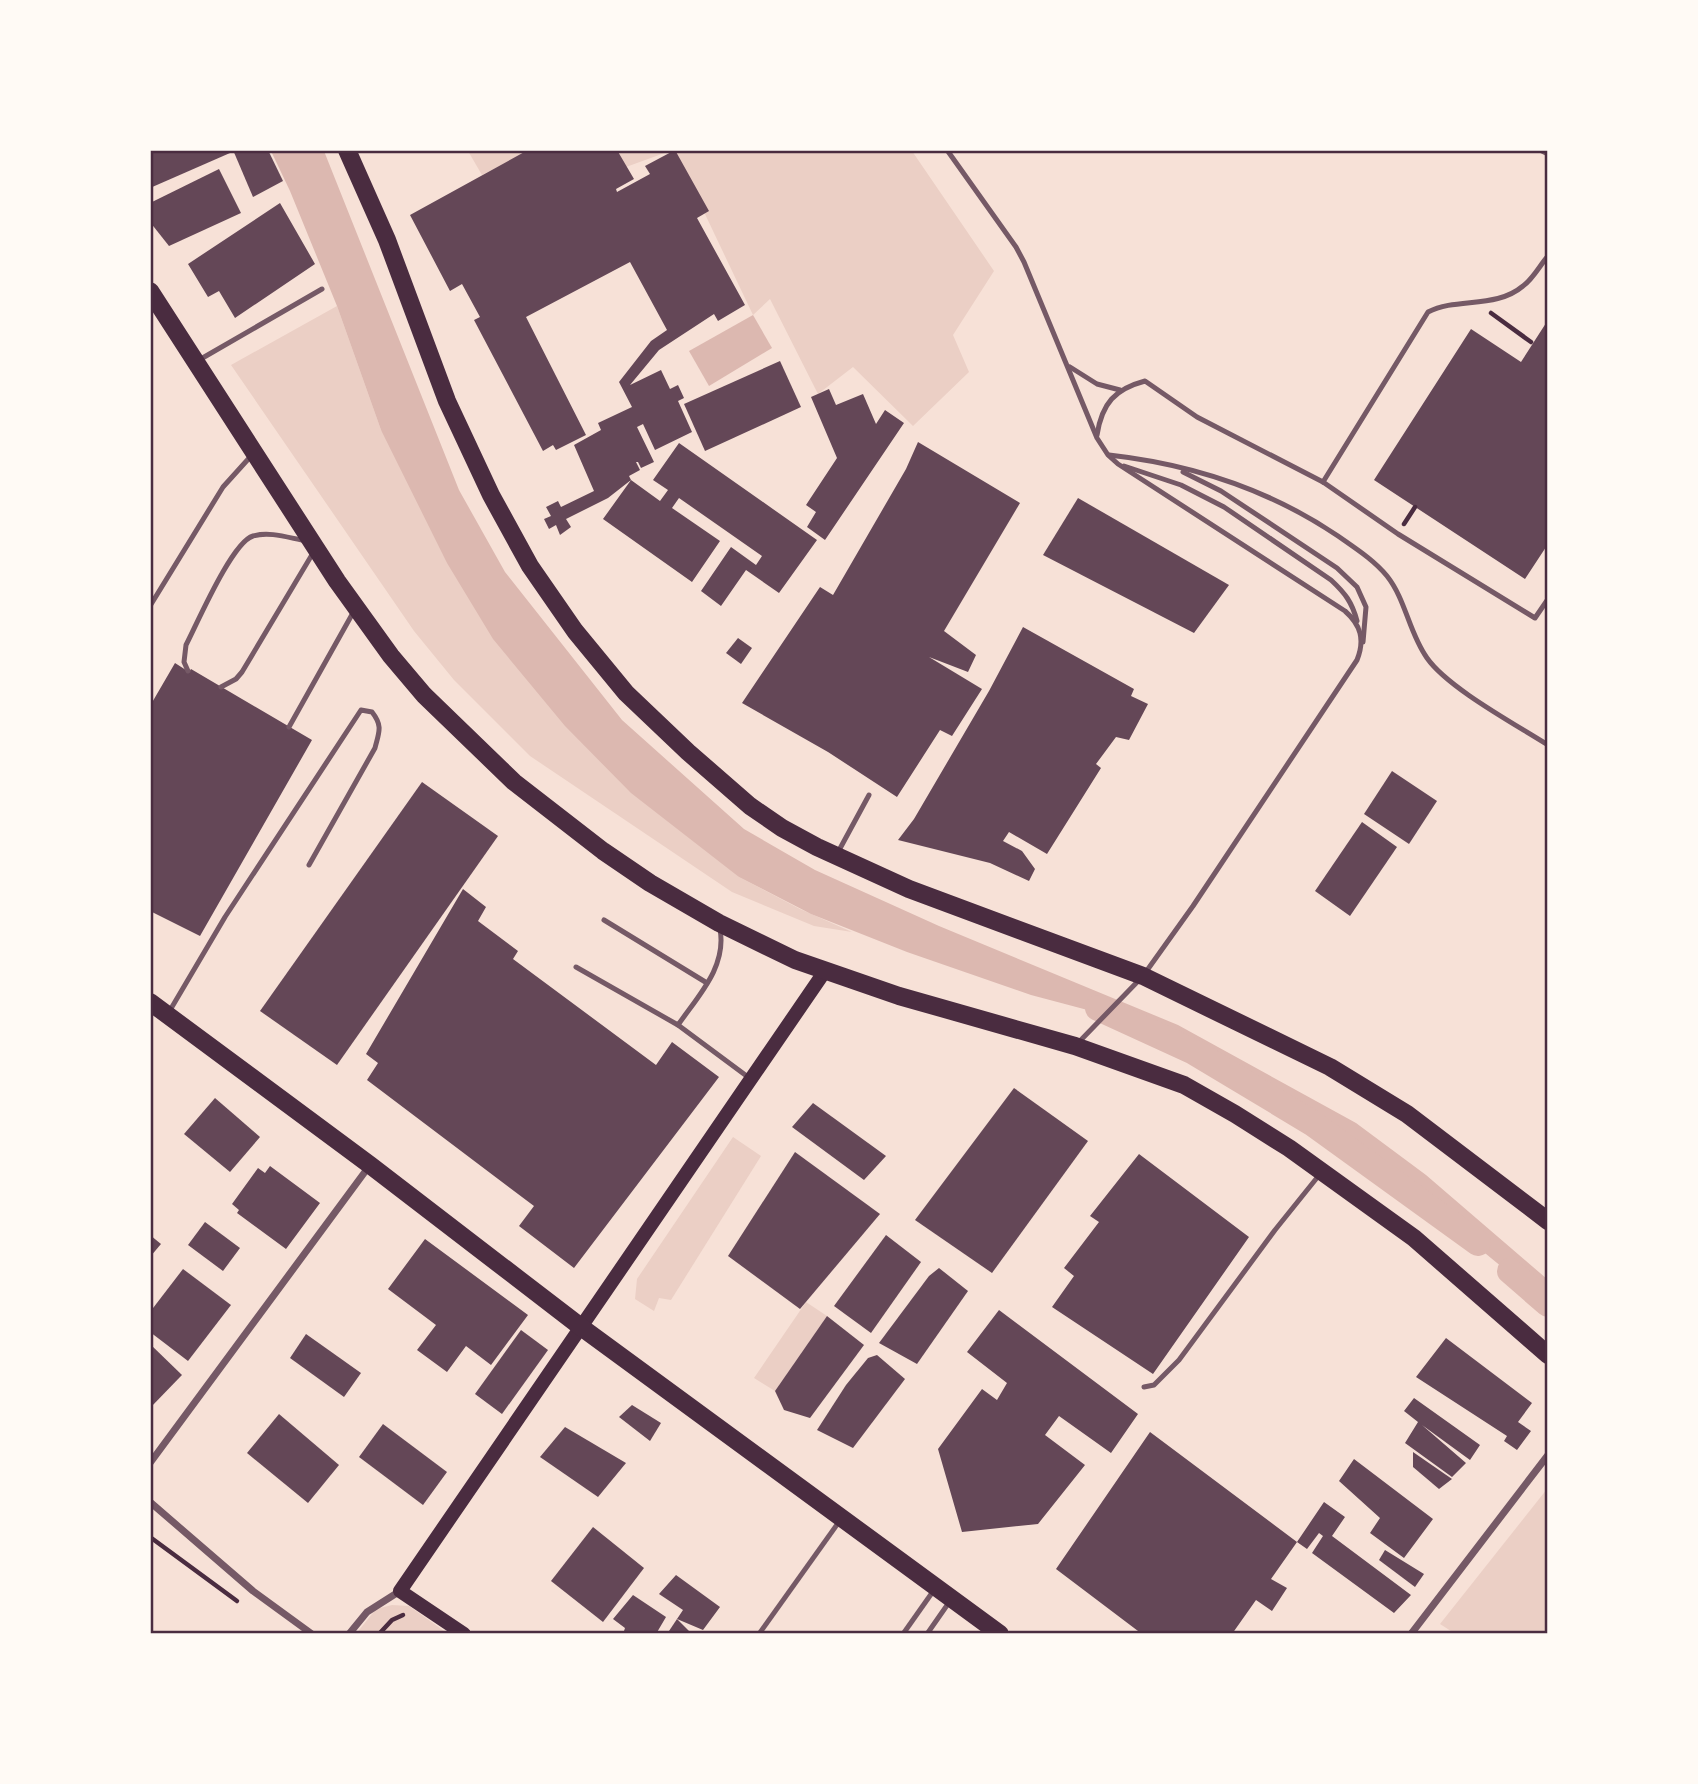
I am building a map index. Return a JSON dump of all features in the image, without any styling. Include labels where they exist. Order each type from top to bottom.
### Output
[{"type":"main road","points":[[347,150],[387,240],[447,401],[491,495],[530,566],[575,631],[626,693],[688,752],[750,806],[782,828],[836,856],[921,894],[1143,976],[1330,1067],[1407,1114],[1548,1220]]},
{"type":"main road","points":[[150,292],[314,545],[391,656],[424,695],[514,782],[603,851],[650,883],[719,923],[760,944],[825,971],[899,996],[1075,1046],[1184,1085],[1235,1114],[1322,1172],[1413,1238],[1548,1355]]},
{"type":"main road","points":[[464,1633],[400,1591],[825,971]]},
{"type":"main road","points":[[156,1009],[370,1165],[841,1519],[1000,1633]]},
{"type":"street","points":[[150,1463],[370,1165]]},
{"type":"street","points":[[1411,1633],[1548,1455]]},
{"type":"street","points":[[150,1502],[253,1591],[312,1633]]},
{"type":"street","points":[[349,1633],[367,1612],[400,1591]]},
{"type":"lane","points":[[947,150],[1016,247],[1032,278],[1097,438],[1108,455],[1358,622]]},
{"type":"lane","points":[[1540,150],[1548,155]]},
{"type":"lane","points":[[1323,482],[1428,312],[1452,303],[1507,296],[1524,286],[1548,256]]},
{"type":"lane","points":[[196,362],[322,289]]},
{"type":"lane","points":[[1069,366],[1097,384],[1120,390]]},
{"type":"lane","points":[[1097,438],[1102,415],[1110,399],[1120,390],[1145,381],[1197,417],[1323,482],[1398,534],[1535,618],[1548,599]]},
{"type":"lane","points":[[150,606],[223,487],[256,452]]},
{"type":"lane","points":[[1108,455],[1171,465],[1247,487],[1314,520],[1364,553],[1388,577],[1404,604],[1417,642],[1427,659],[1480,702],[1548,745]]},
{"type":"lane","points":[[1118,464],[1181,485],[1224,507],[1338,586],[1352,602],[1363,647]]},
{"type":"lane","points":[[1075,1046],[1143,976],[1253,817],[1363,647],[1366,607],[1357,587],[1337,568],[1221,491],[1171,465]]},
{"type":"lane","points":[[188,671],[184,662],[186,645],[235,551],[249,537],[264,534],[314,545],[242,672],[236,680],[221,687]]},
{"type":"lane","points":[[289,727],[356,607]]},
{"type":"lane","points":[[156,1009],[225,917],[361,710],[372,712],[379,721],[380,730],[375,748],[309,865]]},
{"type":"lane","points":[[836,856],[869,795]]},
{"type":"lane","points":[[604,920],[707,983]]},
{"type":"lane","points":[[678,1025],[717,968],[721,952],[719,923]]},
{"type":"lane","points":[[576,967],[678,1025],[751,1079]]},
{"type":"lane","points":[[1144,1387],[1154,1385],[1179,1360],[1275,1230],[1322,1172]]},
{"type":"lane","points":[[759,1633],[841,1519]]},
{"type":"lane","points":[[903,1633],[936,1587]]},
{"type":"lane","points":[[928,1633],[952,1598]]},
{"type":"path","points":[[1476,302],[1531,342]]},
{"type":"path","points":[[150,1538],[237,1601]]},
{"type":"path","points":[[379,1633],[392,1620],[402,1615],[413,1616]]},
{"type":"shaded area","points":[[271,151],[324,151],[459,490],[505,572],[622,720],[744,829],[815,870],[939,926],[1178,1025],[1356,1123],[1426,1175],[1547,1279],[1547,1304],[1452,1226],[1312,1123],[1194,1052],[1129,1021],[1031,995],[907,952],[811,914],[739,877],[631,793],[565,726],[493,639],[447,563],[381,430],[337,306]]},
{"type":"shaded area","points":[[468,151],[528,151],[482,175]]},
{"type":"shaded area","points":[[617,151],[670,151],[626,167]]},
{"type":"shaded area","points":[[675,151],[912,151],[994,271],[953,335],[969,372],[913,426],[853,367],[818,394],[770,299],[753,315]]},
{"type":"shaded area","points":[[337,306],[381,430],[739,877],[852,932],[814,926],[732,892],[530,756],[454,680],[414,631],[231,365]]},
{"type":"shaded area","points":[[753,315],[772,348],[709,386],[689,351]]},
{"type":"shaded area","points":[[733,1137],[761,1156],[671,1300],[659,1298],[654,1311],[635,1299],[637,1279]]},
{"type":"shaded area","points":[[806,1302],[827,1316],[775,1391],[754,1378]]},
{"type":"shaded area","points":[[1547,1489],[1547,1633],[1454,1633],[1440,1624]]},
{"type":"shaded area","points":[[392,1605],[409,1606],[447,1633],[356,1634],[376,1609]]},
{"type":"building","points":[[150,150],[229,150],[230,153],[150,188]]},
{"type":"building","points":[[233,150],[268,150],[283,181],[253,197]]},
{"type":"building","points":[[528,150],[617,150],[634,179],[616,189],[617,192],[650,174],[645,166],[675,150],[709,211],[697,218],[745,305],[718,321],[714,314],[659,350],[630,385],[661,370],[670,389],[678,385],[684,398],[678,401],[692,432],[655,450],[643,424],[637,427],[654,462],[641,468],[636,462],[640,470],[629,476],[631,480],[608,498],[566,519],[571,527],[560,535],[556,525],[549,529],[544,519],[551,516],[546,507],[558,501],[561,507],[594,491],[574,445],[601,430],[598,423],[632,407],[619,382],[651,341],[667,330],[630,262],[526,317],[586,435],[556,450],[553,445],[543,451],[474,320],[480,317],[462,284],[450,291],[410,215]]},
{"type":"building","points":[[219,169],[241,213],[169,246],[150,222],[150,203]]},
{"type":"building","points":[[280,203],[315,264],[235,318],[219,291],[208,297],[188,264]]},
{"type":"building","points":[[1548,320],[1548,544],[1525,579],[1374,480],[1471,329],[1521,362]]},
{"type":"building","points":[[780,361],[801,407],[705,451],[684,404]]},
{"type":"building","points":[[829,389],[836,405],[863,394],[876,424],[885,410],[904,423],[825,540],[807,527],[816,512],[806,505],[837,458],[811,397]]},
{"type":"building","points":[[918,442],[1020,503],[944,631],[976,655],[968,672],[929,657],[982,689],[952,736],[940,730],[897,797],[828,752],[742,703],[820,587],[833,595],[906,469]]},
{"type":"building","points":[[679,443],[817,540],[779,593],[746,570],[721,606],[701,591],[731,547],[756,565],[762,556],[679,498],[672,508],[720,541],[692,582],[603,519],[631,480],[660,501],[668,490],[653,480]]},
{"type":"building","points":[[1078,498],[1229,585],[1194,633],[1043,555]]},
{"type":"building","points":[[1023,627],[1134,689],[1131,696],[1148,704],[1129,740],[1116,737],[1096,764],[1101,768],[1047,854],[1009,832],[1003,841],[1022,851],[1035,869],[1029,881],[990,863],[898,840],[914,819]]},
{"type":"building","points":[[738,638],[752,648],[741,664],[726,653]]},
{"type":"building","points":[[175,663],[189,672],[191,669],[312,740],[200,936],[150,911],[150,706]]},
{"type":"building","points":[[1392,771],[1437,801],[1409,844],[1364,814]]},
{"type":"building","points":[[422,782],[498,836],[337,1065],[260,1011]]},
{"type":"building","points":[[1362,822],[1397,847],[1350,916],[1315,891]]},
{"type":"building","points":[[463,889],[486,907],[478,921],[518,951],[513,959],[656,1065],[672,1042],[719,1077],[574,1268],[519,1226],[534,1206],[367,1080],[378,1063],[366,1054]]},
{"type":"building","points":[[1014,1088],[1088,1141],[992,1273],[915,1220]]},
{"type":"building","points":[[215,1098],[260,1137],[230,1172],[184,1134]]},
{"type":"building","points":[[813,1103],[886,1156],[864,1180],[792,1127]]},
{"type":"building","points":[[795,1152],[880,1214],[800,1309],[728,1256]]},
{"type":"building","points":[[1139,1154],[1249,1237],[1153,1374],[1052,1307],[1074,1276],[1064,1268],[1099,1222],[1090,1216]]},
{"type":"building","points":[[270,1166],[320,1203],[286,1249],[237,1213],[239,1210],[232,1204],[258,1168],[265,1173]]},
{"type":"building","points":[[205,1222],[240,1248],[223,1271],[188,1245]]},
{"type":"building","points":[[150,1235],[161,1244],[150,1257]]},
{"type":"building","points":[[886,1235],[921,1262],[871,1333],[834,1306]]},
{"type":"building","points":[[425,1239],[528,1315],[491,1365],[466,1346],[447,1372],[417,1350],[436,1325],[388,1289]]},
{"type":"building","points":[[939,1268],[968,1291],[917,1364],[879,1343],[929,1276]]},
{"type":"building","points":[[183,1269],[231,1305],[188,1361],[150,1332],[150,1312]]},
{"type":"building","points":[[999,1310],[1138,1414],[1111,1453],[1059,1416],[1045,1435],[1085,1465],[1038,1524],[962,1532],[938,1449],[982,1389],[997,1400],[1007,1383],[967,1352]]},
{"type":"building","points":[[827,1316],[864,1345],[810,1418],[784,1410],[775,1391]]},
{"type":"building","points":[[521,1330],[548,1350],[502,1414],[475,1394]]},
{"type":"building","points":[[306,1334],[361,1373],[344,1397],[290,1358]]},
{"type":"building","points":[[1446,1338],[1532,1403],[1518,1422],[1531,1431],[1517,1450],[1504,1441],[1507,1436],[1416,1377]]},
{"type":"building","points":[[150,1344],[182,1375],[150,1408]]},
{"type":"building","points":[[877,1355],[905,1379],[853,1448],[817,1430],[846,1385],[868,1358]]},
{"type":"building","points":[[1414,1398],[1480,1445],[1470,1460],[1422,1425],[1466,1463],[1452,1477],[1405,1443],[1418,1422],[1404,1411]]},
{"type":"building","points":[[632,1405],[661,1423],[650,1441],[619,1417]]},
{"type":"building","points":[[279,1414],[339,1465],[308,1503],[247,1453]]},
{"type":"building","points":[[383,1424],[447,1472],[423,1505],[359,1457]]},
{"type":"building","points":[[565,1427],[626,1463],[598,1497],[540,1457]]},
{"type":"building","points":[[1150,1432],[1297,1542],[1271,1579],[1287,1588],[1272,1611],[1256,1600],[1232,1634],[1142,1634],[1056,1569]]},
{"type":"building","points":[[1413,1452],[1452,1479],[1439,1489],[1413,1467]]},
{"type":"building","points":[[1354,1459],[1433,1519],[1404,1558],[1370,1533],[1380,1518],[1339,1481]]},
{"type":"building","points":[[1324,1502],[1345,1517],[1332,1536],[1411,1595],[1394,1613],[1312,1553],[1323,1536],[1319,1533],[1307,1549],[1297,1542]]},
{"type":"building","points":[[593,1527],[644,1568],[603,1622],[551,1581]]},
{"type":"building","points":[[1385,1550],[1424,1574],[1415,1587],[1379,1560]]},
{"type":"building","points":[[676,1575],[720,1607],[703,1630],[677,1619],[683,1610],[659,1594]]},
{"type":"building","points":[[633,1595],[666,1617],[656,1634],[623,1634],[625,1628],[613,1619]]},
{"type":"building","points":[[677,1619],[692,1634],[667,1634]]},
{"type":"waterway","points":[[1098,1008],[1194,1052],[1312,1123],[1478,1243]]},
{"type":"waterway","points":[[1510,1271],[1548,1304]]}]
